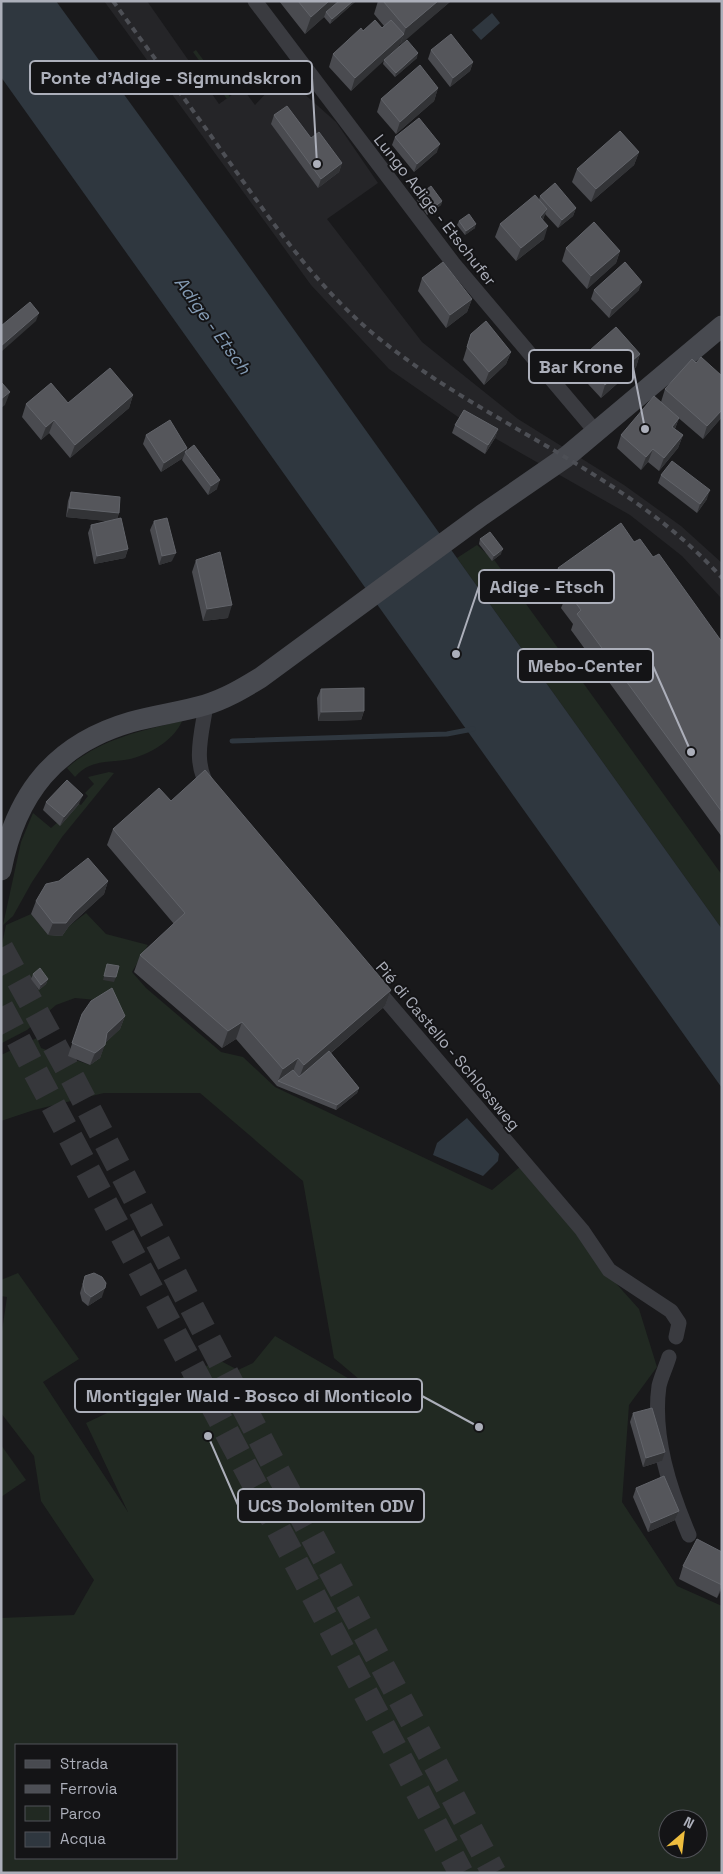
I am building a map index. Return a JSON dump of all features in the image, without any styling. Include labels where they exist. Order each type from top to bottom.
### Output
[{"type":"main road","points":[[1,870],[11,828],[19,811],[30,793],[55,763],[86,740],[110,729],[206,705],[233,694],[260,678],[482,515],[566,457],[722,326]]},
{"type":"street","name":"Lungo Adige - Etschufer","points":[[256,1],[453,263],[596,432]]},
{"type":"street","points":[[206,705],[199,762],[204,780],[222,803]]},
{"type":"street","name":"Pié di Castello - Schlossweg","points":[[362,972],[582,1230],[610,1270],[671,1311],[678,1323],[676,1337]]},
{"type":"street","points":[[669,1357],[660,1384],[658,1421],[672,1494],[689,1535]]},
{"type":"shaded area","points":[[104,1],[147,1],[219,104],[239,90],[246,93],[255,105],[283,75],[336,122],[378,183],[327,219],[422,342],[518,419],[624,485],[681,526],[722,563],[722,599],[682,556],[630,515],[461,419],[389,369],[311,285]]},
{"type":"green space","points":[[196,50],[230,97],[227,99],[193,52]]},
{"type":"green space","points":[[477,545],[495,561],[722,875],[722,929],[457,558]]},
{"type":"green space","points":[[182,721],[175,733],[169,738],[157,747],[137,757],[89,766],[75,777],[67,768],[93,750],[121,737]]},
{"type":"green space","points":[[109,772],[114,773],[62,837],[32,882],[13,916],[3,925],[21,842],[33,813],[51,828],[79,804],[81,805],[88,796],[85,793],[94,784],[88,777]]},
{"type":"green space","points":[[86,913],[106,934],[148,945],[132,972],[146,988],[221,1052],[243,1057],[275,1087],[492,1190],[521,1166],[578,1234],[604,1270],[639,1309],[657,1367],[629,1405],[622,1502],[677,1586],[722,1606],[722,1873],[1,1873],[1,1618],[74,1615],[94,1580],[41,1501],[34,1456],[1,1413],[1,1338],[7,1297],[1,1296],[1,1280],[18,1273],[79,1359],[43,1382],[128,1512],[86,1423],[219,1360],[238,1370],[253,1363],[275,1336],[379,1396],[334,1358],[303,1181],[200,1093],[104,1093],[34,1110],[1,1121],[1,1055],[37,1038],[41,1048],[90,1065],[107,1001],[75,998],[56,1005],[27,1030],[2,1043],[1,949],[6,925],[31,914],[48,935],[69,926]]},
{"type":"green space","points":[[1,1445],[26,1480],[1,1497]]},
{"type":"water","points":[[1,1],[56,1],[232,243],[722,929],[722,1088],[1,77]]},
{"type":"water","points":[[492,13],[500,23],[481,40],[472,30]]},
{"type":"water","points":[[467,1118],[499,1154],[498,1161],[483,1176],[433,1155],[437,1143]]},
{"type":"building","points":[[298,1],[329,1],[311,17]]},
{"type":"building","points":[[339,1],[353,1],[332,19],[326,12]]},
{"type":"building","points":[[383,1],[438,1],[406,28]]},
{"type":"building","points":[[375,20],[382,28],[391,20],[404,34],[355,78],[333,54],[361,28],[363,31]]},
{"type":"building","points":[[451,34],[473,62],[453,78],[431,50]]},
{"type":"building","points":[[407,40],[418,53],[396,73],[384,60]]},
{"type":"building","points":[[420,65],[438,88],[400,122],[381,99]]},
{"type":"building","points":[[287,106],[311,138],[319,132],[342,163],[321,179],[274,115]]},
{"type":"building","points":[[419,118],[440,144],[417,164],[395,137]]},
{"type":"building","points":[[620,131],[639,152],[596,189],[577,169]]},
{"type":"building","points":[[555,183],[576,208],[562,220],[540,196]]},
{"type":"building","points":[[431,186],[442,201],[429,211],[418,196]]},
{"type":"building","points":[[535,195],[547,209],[540,217],[548,226],[521,248],[500,224]]},
{"type":"building","points":[[469,214],[476,224],[466,231],[459,221]]},
{"type":"building","points":[[594,222],[620,251],[591,276],[566,248]]},
{"type":"building","points":[[443,262],[472,299],[450,315],[422,278]]},
{"type":"building","points":[[625,262],[642,282],[612,309],[594,290]]},
{"type":"building","points":[[30,302],[39,313],[1,346],[1,326]]},
{"type":"building","points":[[486,321],[511,352],[489,372],[467,347],[471,334]]},
{"type":"building","points":[[616,327],[640,354],[605,385],[581,358]]},
{"type":"building","points":[[701,357],[722,376],[722,410],[707,426],[665,389],[692,359],[696,363]]},
{"type":"building","points":[[110,368],[133,395],[75,445],[54,420],[46,427],[26,404],[51,383],[68,403]]},
{"type":"building","points":[[1,382],[10,392],[1,399]]},
{"type":"building","points":[[654,396],[679,418],[672,427],[683,435],[664,458],[653,449],[646,457],[621,435]]},
{"type":"building","points":[[464,410],[498,429],[488,445],[455,425]]},
{"type":"building","points":[[170,420],[187,448],[164,463],[146,435]]},
{"type":"building","points":[[194,445],[220,480],[211,486],[185,452]]},
{"type":"building","points":[[672,461],[710,490],[700,504],[661,475]]},
{"type":"building","points":[[71,492],[120,497],[119,513],[69,508]]},
{"type":"building","points":[[121,518],[128,549],[97,556],[91,525]]},
{"type":"building","points":[[167,518],[176,553],[162,556],[154,521]]},
{"type":"building","points":[[621,523],[634,542],[640,539],[653,557],[659,554],[722,642],[722,812],[577,614],[581,610],[567,591],[572,587],[558,568]]},
{"type":"building","points":[[490,532],[503,549],[494,556],[480,539]]},
{"type":"building","points":[[220,552],[232,605],[207,609],[196,560]]},
{"type":"building","points":[[364,688],[364,711],[321,712],[321,689]]},
{"type":"building","points":[[205,770],[391,990],[304,1065],[298,1058],[283,1069],[242,1022],[228,1031],[140,955],[185,913],[113,829],[159,788],[171,801]]},
{"type":"building","points":[[67,780],[83,795],[64,817],[46,802]]},
{"type":"building","points":[[88,858],[108,881],[66,923],[53,923],[36,901],[46,884],[59,881]]},
{"type":"building","points":[[107,964],[119,966],[116,977],[104,976]]},
{"type":"building","points":[[40,968],[48,979],[41,985],[33,974]]},
{"type":"building","points":[[112,988],[125,1016],[107,1033],[105,1045],[95,1053],[72,1043],[82,1014],[91,1001]]},
{"type":"building","points":[[329,1051],[359,1088],[337,1105],[278,1081],[293,1070],[299,1077]]},
{"type":"building","points":[[94,1273],[102,1277],[106,1283],[105,1288],[91,1297],[85,1292],[83,1284],[85,1276]]},
{"type":"building","points":[[652,1408],[665,1452],[646,1458],[633,1413]]},
{"type":"building","points":[[664,1476],[679,1511],[651,1523],[636,1488]]},
{"type":"building","points":[[697,1539],[722,1552],[722,1585],[683,1566]]},
{"type":"waterway","points":[[232,741],[447,734],[473,729]]},
{"type":"tunnel","points":[[1,948],[73,1079],[275,1467],[494,1873]]},
{"type":"tunnel","points":[[1,1007],[461,1873]]},
{"type":"railway","points":[[113,1],[292,248],[332,295],[353,316],[419,368],[463,397],[599,478],[643,508],[684,541],[722,578]]},
{"type":"place","name":"Ponte d'Adige - Sigmundskron","points":[[317,164]]},
{"type":"place","name":"Bar Krone","points":[[645,429]]},
{"type":"place","name":"Adige - Etsch","points":[[456,654]]},
{"type":"place","name":"Mebo-Center","points":[[691,752]]},
{"type":"place","name":"Montiggler Wald - Bosco di Monticolo","points":[[479,1427]]},
{"type":"place","name":"UCS Dolomiten ODV","points":[[208,1436]]}]
